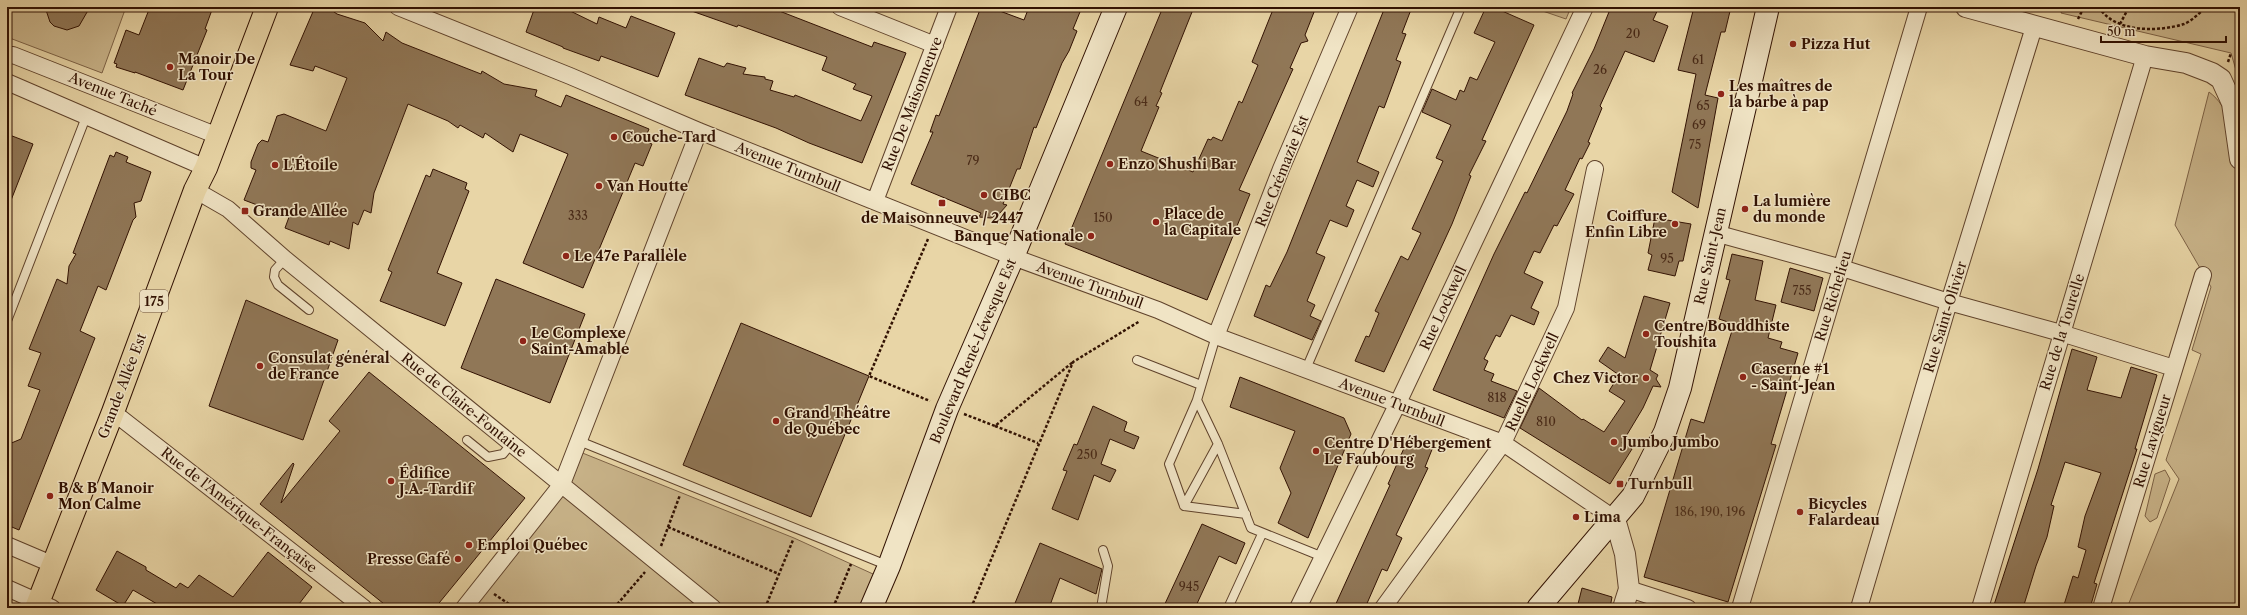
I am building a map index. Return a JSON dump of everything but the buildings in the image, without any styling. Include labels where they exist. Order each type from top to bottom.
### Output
[{"type":"main road","name":"Grande Allée Est","points":[[42,606],[54,564],[113,412],[195,190],[206,168],[267,7]]},
{"type":"main road","name":"Boulevard René-Lévesque Est","points":[[871,608],[889,566],[948,408],[1013,257],[1116,7]]},
{"type":"main road","name":"Rue Saint-Jean","points":[[1538,608],[1633,496],[1665,432],[1680,388],[1768,7]]},
{"type":"street","name":"Avenue Turnbull","points":[[398,7],[699,132],[1013,257],[1158,310],[1216,336],[1306,369],[1397,405],[1503,443],[1615,519]]},
{"type":"street","points":[[840,7],[935,46]]},
{"type":"street","name":"Rue De Maisonneuve","points":[[874,201],[949,7]]},
{"type":"street","name":"Rue Crémazie Est","points":[[1216,336],[1281,169],[1350,7]]},
{"type":"street","name":"Rue Lockwell","points":[[1298,608],[1397,405],[1585,7]]},
{"type":"street","name":"Rue Richelieu","points":[[1740,608],[1919,7]]},
{"type":"street","points":[[1966,7],[2034,27],[2145,56],[2186,63],[2201,68],[2221,79],[2232,103],[2240,159]]},
{"type":"street","name":"Rue Saint-Olivier","points":[[1859,608],[1949,302],[2034,27]]},
{"type":"street","name":"Avenue Taché","points":[[7,56],[13,55],[218,136]]},
{"type":"street","name":"Rue de la Tourelle","points":[[1980,608],[2145,56]]},
{"type":"street","points":[[7,82],[206,168]]},
{"type":"street","points":[[464,608],[562,484],[699,132]]},
{"type":"street","name":"Ruelle Lockwell","points":[[1383,608],[1503,443],[1566,308],[1595,168]]},
{"type":"street","name":"Rue de Claire-Fontaine","points":[[195,190],[228,209],[285,259],[713,608]]},
{"type":"street","points":[[1715,233],[1842,268],[1949,302],[2061,333],[2174,368]]},
{"type":"street","name":"Rue Lavigueur","points":[[2101,608],[2203,275]]},
{"type":"street","name":"Rue de l'Amérique-Française","points":[[113,412],[364,608]]},
{"type":"street","points":[[1615,519],[1625,554],[1629,589],[1622,608]]},
{"type":"street","points":[[7,545],[54,564]]},
{"type":"street","points":[[7,588],[42,606]]},
{"type":"street","points":[[1629,589],[1688,608]]},
{"type":"lane","points":[[1306,369],[1461,7]]},
{"type":"lane","points":[[7,321],[86,117]]},
{"type":"lane","points":[[285,259],[276,270],[274,277],[278,285],[309,310]]},
{"type":"lane","points":[[1184,506],[1169,464],[1197,400],[1216,336]]},
{"type":"lane","points":[[1137,360],[1202,386]]},
{"type":"lane","points":[[1197,400],[1218,444],[1251,528],[1262,534],[1322,557]]},
{"type":"lane","points":[[467,440],[488,457],[503,454],[512,443]]},
{"type":"lane","points":[[579,440],[889,566]]},
{"type":"lane","points":[[1184,506],[1218,444]]},
{"type":"lane","points":[[1184,506],[1246,514]]},
{"type":"lane","points":[[1228,608],[1262,534]]},
{"type":"lane","points":[[1100,608],[1108,566],[1103,550]]},
{"type":"path","points":[[2100,7],[2110,20],[2120,24],[2155,31],[2186,23],[2206,7]]},
{"type":"path","points":[[2120,24],[2128,7]]},
{"type":"path","points":[[934,225],[869,376],[1038,444]]},
{"type":"path","points":[[995,426],[1073,362],[1158,310]]},
{"type":"path","points":[[971,608],[1073,362]]},
{"type":"path","points":[[668,527],[778,574]]},
{"type":"path","points":[[765,608],[794,538]]},
{"type":"path","points":[[833,608],[856,552]]},
{"type":"path","points":[[482,586],[515,608]]},
{"type":"shaded area","points":[[9,7],[126,7],[102,73],[7,37],[7,13]]},
{"type":"shaded area","points":[[1531,7],[1571,7],[1566,19]]},
{"type":"shaded area","points":[[2063,7],[2240,7],[2240,84],[2231,53],[2061,13]]},
{"type":"shaded area","points":[[2209,92],[2222,106],[2230,122],[2240,159],[2240,608],[2127,608],[2179,479],[2166,460],[2201,354],[2192,350],[2211,287],[2175,225]]},
{"type":"shaded area","points":[[575,450],[794,538],[884,579],[871,608],[464,608],[562,484]]},
{"type":"shaded area","points":[[2165,470],[2170,479],[2157,518],[2150,522],[2145,516],[2155,474]]},
{"type":"place","name":"Pizza Hut","points":[[1793,44]]},
{"type":"place","name":"Manoir De La Tour","points":[[170,67]]},
{"type":"place","name":"Les maîtres de la barbe à pap","points":[[1721,94]]},
{"type":"place","name":"Couche-Tard","points":[[614,137]]},
{"type":"place","name":"Enzo Shushi Bar","points":[[1110,164]]},
{"type":"place","name":"L'Étoile","points":[[275,165]]},
{"type":"place","name":"Van Houtte","points":[[599,186]]},
{"type":"place","name":"CIBC","points":[[984,195]]},
{"type":"place","name":"de Maisonneuve / 2447","points":[[942,203]]},
{"type":"place","name":"La lumière du monde","points":[[1745,209]]},
{"type":"place","name":"Grande Allée","points":[[245,211]]},
{"type":"place","name":"Place de la Capitale","points":[[1156,222]]},
{"type":"place","name":"Coiffure Enfin Libre","points":[[1675,224]]},
{"type":"place","name":"Banque Nationale","points":[[1091,236]]},
{"type":"place","name":"Le 47e Parallèle","points":[[566,256]]},
{"type":"place","name":"Centre Bouddhiste Toushita","points":[[1646,334]]},
{"type":"place","name":"Le Complexe Saint-Amable","points":[[523,341]]},
{"type":"place","name":"Consulat général de France","points":[[260,366]]},
{"type":"place","name":"Caserne #1 - Saint-Jean","points":[[1743,377]]},
{"type":"place","name":"Chez Victor","points":[[1646,378]]},
{"type":"place","name":"Grand Théâtre de Québec","points":[[776,421]]},
{"type":"place","name":"Jumbo Jumbo","points":[[1614,442]]},
{"type":"place","name":"Centre D'Hébergement Le Faubourg","points":[[1316,451]]},
{"type":"place","name":"Édifice J.A.-Tardif","points":[[391,481]]},
{"type":"place","name":"Turnbull","points":[[1620,484]]},
{"type":"place","name":"B & B Manoir Mon Calme","points":[[50,496]]},
{"type":"place","name":"Bicycles Falardeau","points":[[1800,512]]},
{"type":"place","name":"Lima","points":[[1576,517]]},
{"type":"place","name":"Emploi Québec","points":[[469,545]]},
{"type":"place","name":"Presse Café","points":[[458,559]]}]
